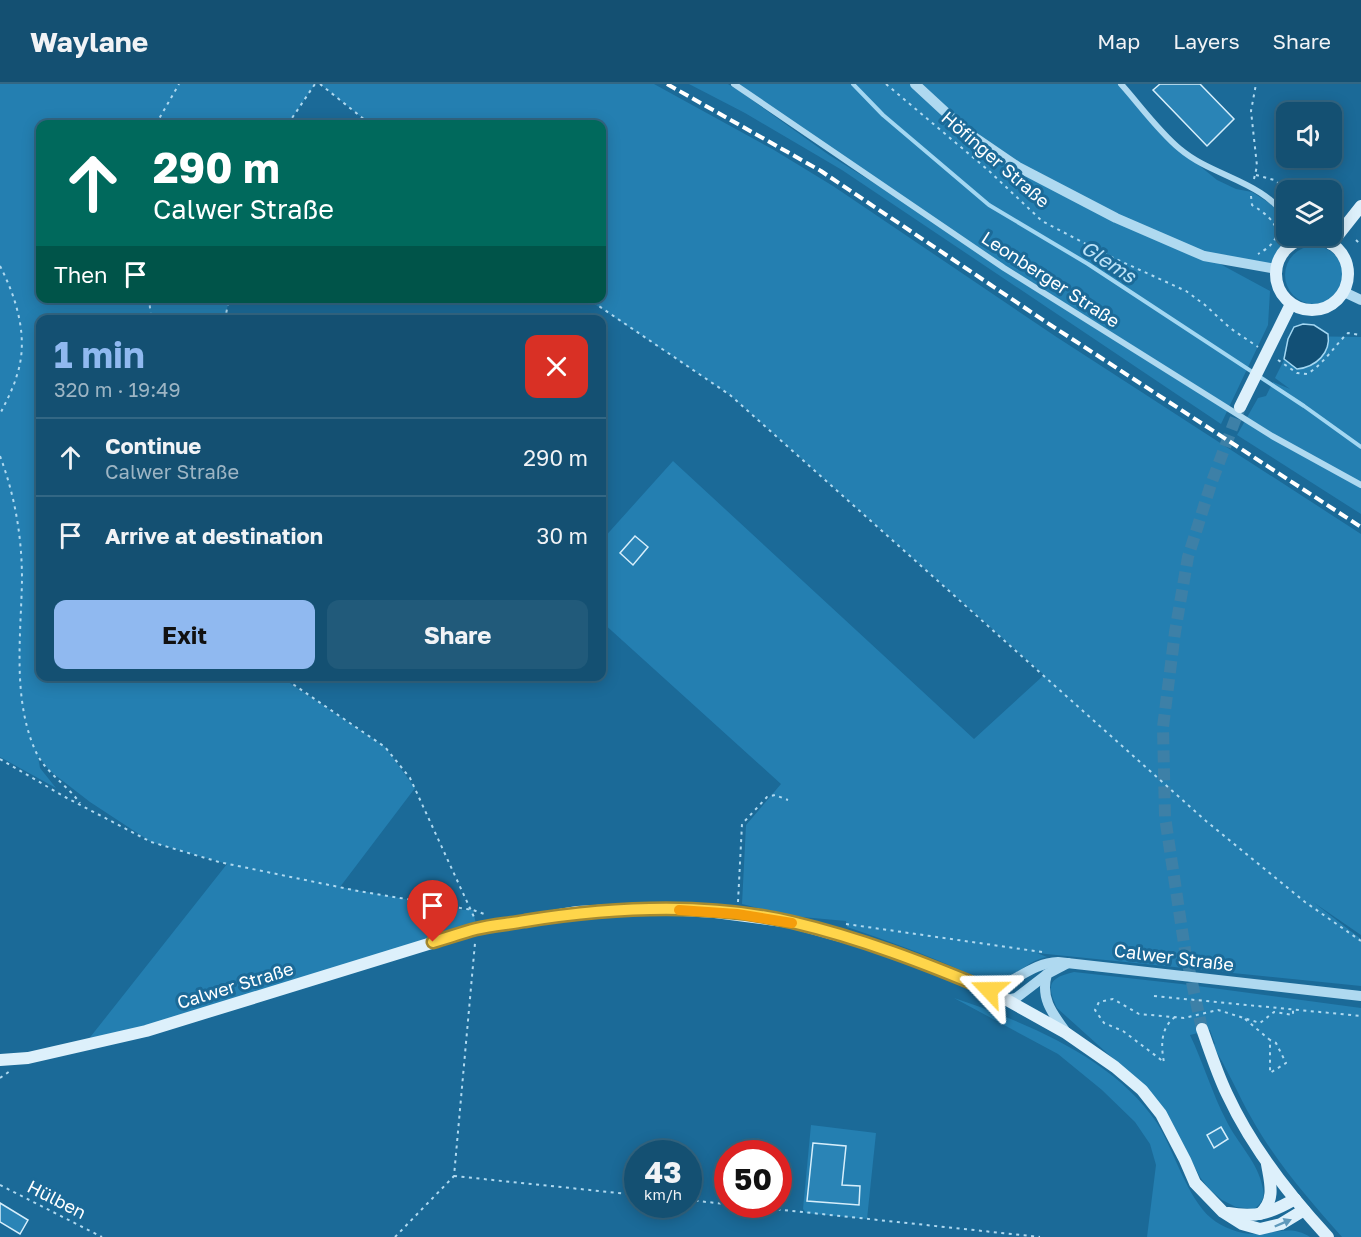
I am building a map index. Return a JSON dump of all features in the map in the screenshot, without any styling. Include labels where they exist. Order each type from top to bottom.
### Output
[{"type":"main road","points":[[1342,230],[1361,206]]},
{"type":"main road","points":[[1290,246],[1284,252],[1276,270],[1279,289],[1291,304],[1302,309],[1314,310],[1326,308],[1336,301],[1344,292],[1348,281],[1345,259],[1334,246]]},
{"type":"main road","points":[[1240,407],[1253,381],[1264,347],[1291,304]]},
{"type":"main road","name":"Calwer Straße","points":[[0,1060],[28,1058],[146,1031],[477,929],[577,912],[651,909],[737,914],[790,922],[873,945],[989,990],[1066,1033],[1115,1067],[1142,1090],[1161,1114],[1195,1183],[1223,1212],[1242,1224],[1260,1229],[1277,1226],[1304,1210]]},
{"type":"main road","points":[[1202,1029],[1228,1095],[1266,1160],[1295,1200],[1328,1237]]},
{"type":"main road","points":[[1259,1214],[1269,1204],[1271,1196],[1266,1160]]},
{"type":"main road","points":[[1223,1212],[1242,1215],[1259,1214],[1280,1208],[1295,1200]]},
{"type":"street","name":"Leonberger Straße","points":[[734,84],[1004,268],[1272,436],[1361,485]]},
{"type":"street","name":"Höfinger Straße","points":[[915,84],[968,133],[1018,166],[1116,218],[1204,256],[1276,270]]},
{"type":"street","points":[[1120,84],[1179,149],[1201,164],[1268,196],[1276,205]]},
{"type":"street","points":[[1344,292],[1361,300]]},
{"type":"street","name":"Calwer Straße","points":[[989,990],[1012,982],[1028,970],[1047,962],[1361,996]]},
{"type":"street","points":[[1006,1000],[1016,998],[1047,974],[1068,963]]},
{"type":"street","points":[[1047,974],[1044,985],[1049,1010],[1066,1033]]},
{"type":"path","points":[[158,120],[179,84]]},
{"type":"path","points":[[291,120],[315,84]]},
{"type":"path","points":[[320,84],[365,120]]},
{"type":"path","name":"Höfinger Straße","points":[[886,84],[988,170],[1042,221],[1105,254],[1186,291],[1230,328],[1264,347]]},
{"type":"path","points":[[1256,84],[1251,111],[1257,166],[1255,175],[1276,181]]},
{"type":"path","points":[[1242,263],[1271,247],[1276,237],[1276,226],[1272,219],[1252,204],[1250,199],[1252,188]]},
{"type":"path","points":[[1356,240],[1361,245]]},
{"type":"path","points":[[0,266],[12,288],[19,312],[21,345],[18,374],[0,414]]},
{"type":"path","points":[[594,303],[730,395],[1206,821],[1305,902],[1361,941]]},
{"type":"path","points":[[1278,360],[1297,373],[1307,374],[1318,368],[1335,345],[1348,333],[1361,335]]},
{"type":"path","points":[[0,456],[9,478],[18,520],[22,580],[20,679],[29,734],[37,754],[81,804]]},
{"type":"path","points":[[0,759],[151,842],[219,862],[358,891],[472,910],[410,778],[385,747],[288,681]]},
{"type":"path","points":[[737,914],[742,824],[767,797],[775,795],[788,800]]},
{"type":"path","points":[[846,924],[1046,954]]},
{"type":"path","points":[[395,1237],[454,1176],[477,929]]},
{"type":"path","points":[[1154,996],[1361,1016]]},
{"type":"path","points":[[1174,1017],[1164,1033],[1161,1050],[1164,1062],[1123,1031],[1104,1023],[1095,1010],[1099,1002],[1113,999],[1139,1014],[1174,1017],[1184,1018],[1218,1010],[1260,1023],[1274,1012],[1293,1015],[1293,1009]]},
{"type":"path","points":[[1242,1018],[1276,1044],[1286,1063],[1270,1073],[1270,1040]]},
{"type":"path","points":[[454,1176],[624,1194]]},
{"type":"path","name":"Hülben","points":[[0,1185],[102,1237]]},
{"type":"path","points":[[702,1201],[1040,1237]]},
{"type":"shaded area","points":[[0,84],[315,84],[291,120],[36,120],[36,303],[228,303],[226,315],[36,315],[36,681],[287,681],[385,747],[415,788],[340,887],[473,910],[477,929],[84,1045],[227,864],[151,842],[90,802],[50,771],[38,756],[40,768],[56,788],[0,757]]},
{"type":"shaded area","points":[[320,84],[654,84],[774,150],[833,186],[1055,336],[1361,534],[1361,935],[1313,902],[1361,939],[1361,986],[1037,953],[1047,957],[1033,962],[1004,980],[990,982],[923,954],[847,927],[846,921],[791,916],[742,904],[746,825],[781,784],[606,626],[606,536],[673,461],[974,739],[1044,675],[730,395],[593,303],[606,303],[606,120],[365,120]]},
{"type":"shaded area","points":[[689,84],[728,84],[829,155],[980,249],[737,84],[1121,84],[1179,149],[1217,180],[1236,189],[1252,192],[1276,207],[1276,246],[1293,246],[1276,269],[1209,258],[1270,291],[1268,325],[1221,424],[842,170],[745,113]]},
{"type":"shaded area","points":[[1314,246],[1330,251],[1338,259],[1342,269],[1342,281],[1338,291],[1330,299],[1314,304],[1298,299],[1290,291],[1285,275],[1290,259],[1298,251]]},
{"type":"shaded area","points":[[1303,324],[1314,325],[1328,334],[1328,341],[1321,358],[1304,368],[1297,369],[1284,359],[1288,339],[1294,327]]},
{"type":"shaded area","points":[[1296,336],[1361,337],[1361,514],[1237,435],[1258,398],[1266,396],[1273,382],[1290,389],[1275,378]]},
{"type":"shaded area","points":[[1074,972],[1361,1008],[1361,1237],[1342,1237],[1282,1165],[1261,1135],[1212,1045],[1215,1044],[1210,1030],[1190,1035],[1226,1120],[1257,1170],[1263,1189],[1263,1198],[1254,1209],[1236,1207],[1222,1200],[1209,1189],[1200,1177],[1176,1131],[1148,1090],[1057,1008],[1051,988],[1052,983],[1059,977]]},
{"type":"shaded area","points":[[954,998],[1038,1031],[1093,1061],[1117,1079],[1139,1100],[1157,1123],[1195,1199],[1216,1222],[1245,1233],[1297,1231],[1310,1237],[1147,1237],[1156,1165],[1150,1144],[1135,1122],[1102,1090],[1058,1054]]},
{"type":"shaded area","points":[[811,1125],[876,1133],[867,1219],[806,1213],[803,1209]]},
{"type":"building","points":[[1160,84],[1200,84],[1234,119],[1207,146],[1153,90]]},
{"type":"building","points":[[635,536],[648,547],[633,565],[620,553]]},
{"type":"building","points":[[1221,1127],[1228,1139],[1214,1148],[1207,1135]]},
{"type":"building","points":[[813,1143],[846,1146],[842,1185],[860,1186],[859,1205],[807,1201]]},
{"type":"building","points":[[0,1203],[28,1220],[20,1234],[0,1222]]},
{"type":"waterway","name":"Glems","points":[[853,84],[883,115],[989,205],[1088,264],[1304,406],[1361,447]]},
{"type":"tunnel","points":[[1202,1029],[1185,950],[1165,817],[1163,727],[1175,632],[1188,557],[1211,484],[1240,407]]},
{"type":"railway","points":[[667,84],[821,171],[1046,322],[1361,527]]},
{"type":"slow traffic","points":[[679,910],[737,914],[792,923]]},
{"type":"route","points":[[433,942],[477,929],[577,912],[651,909],[715,912],[790,922],[873,945],[989,990]]}]
